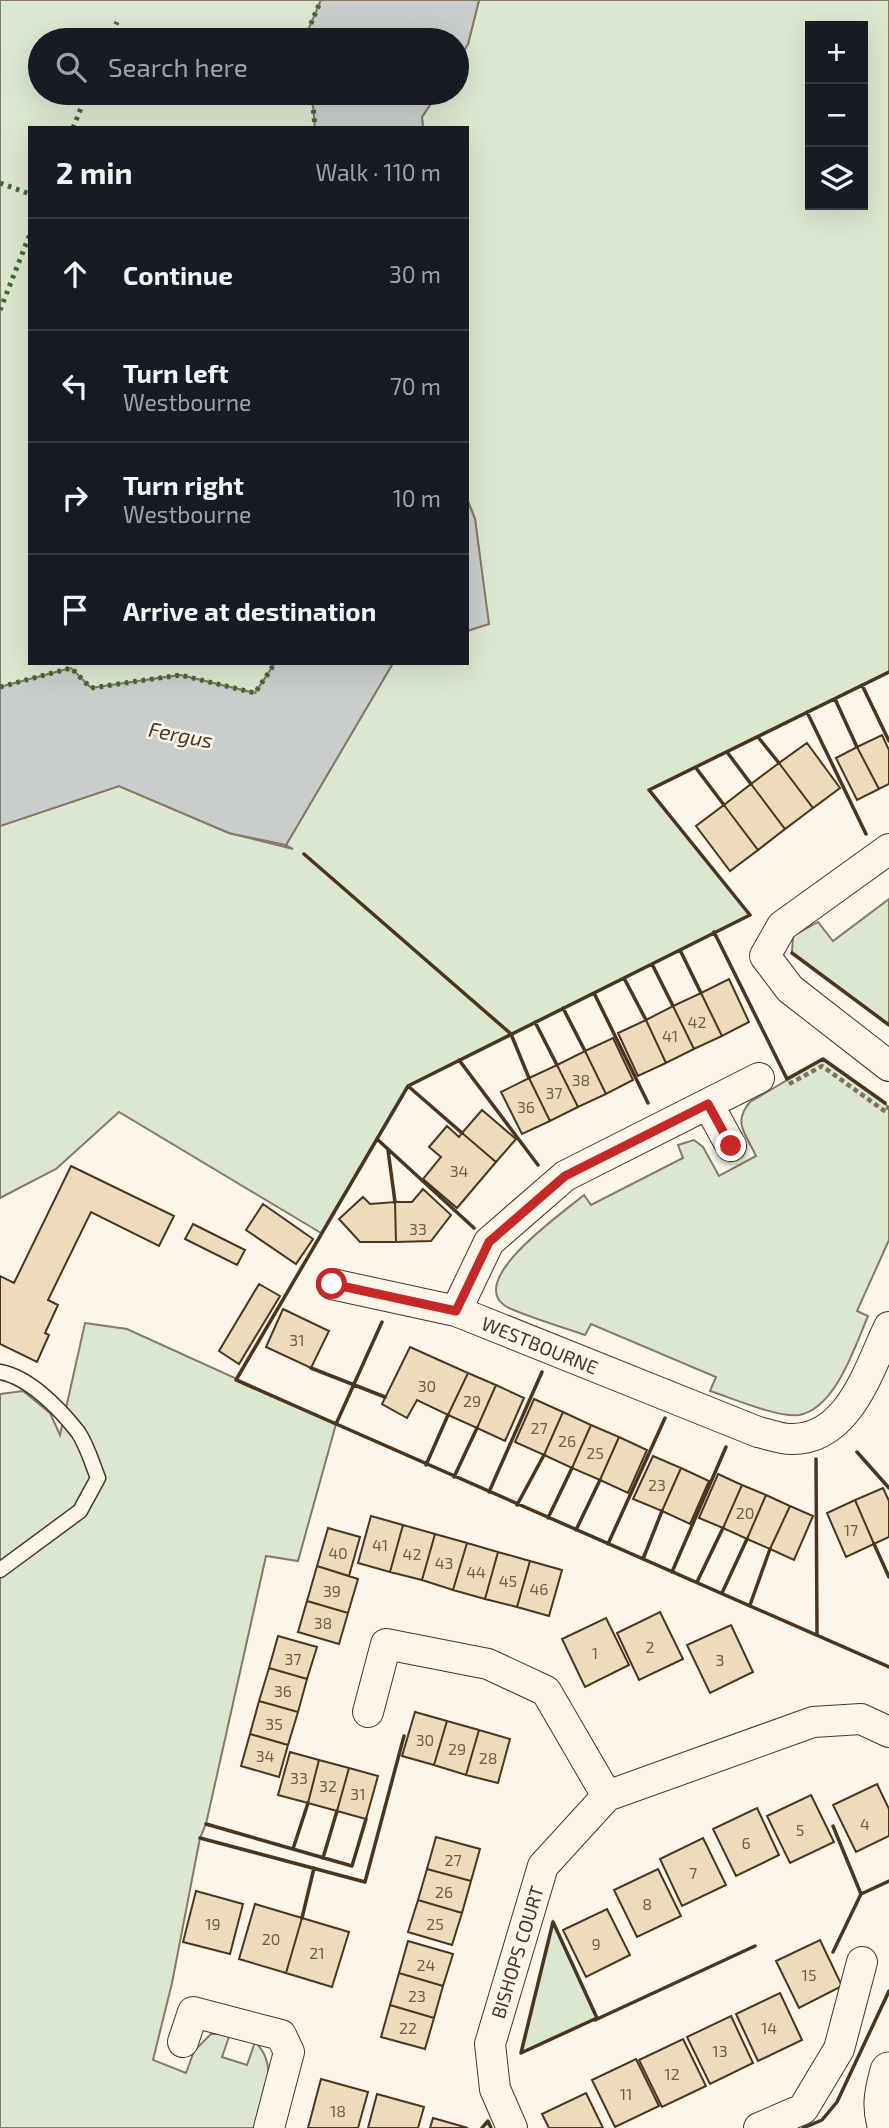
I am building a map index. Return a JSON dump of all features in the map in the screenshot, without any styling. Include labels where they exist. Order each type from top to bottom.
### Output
[{"type":"street","points":[[889,849],[782,926],[765,956],[790,989],[889,1066]]},
{"type":"street","name":"WESTBOURNE","points":[[759,1078],[565,1176],[489,1242],[456,1311],[758,1432],[792,1439],[823,1431],[848,1411],[889,1326]]},
{"type":"street","points":[[708,1104],[731,1146]]},
{"type":"street","points":[[332,1284],[456,1311]]},
{"type":"street","points":[[368,1712],[386,1644],[488,1664],[546,1691],[607,1796]]},
{"type":"street","name":"BISHOPS COURT","points":[[512,2128],[495,2090],[490,2044],[543,1866],[607,1796],[813,1722],[861,1719],[889,1732]]},
{"type":"street","points":[[759,2128],[803,2109],[839,2049],[862,1962]]},
{"type":"street","points":[[183,2042],[193,2012],[281,2035],[289,2052],[269,2128]]},
{"type":"street","points":[[887,2128],[883,2116],[882,2094],[889,2071]]},
{"type":"lane","points":[[0,1372],[10,1374],[47,1399],[79,1434],[98,1478],[80,1511],[0,1570]]},
{"type":"path","points":[[759,1078],[776,1091],[822,1066],[886,1112],[889,1107]]},
{"type":"green space","points":[[0,0],[321,0],[309,28],[28,28],[28,105],[313,105],[315,126],[28,126],[28,665],[274,665],[255,693],[180,675],[91,688],[71,668],[0,687]]},
{"type":"green space","points":[[479,0],[889,0],[889,672],[650,790],[750,915],[408,1086],[321,1233],[119,1112],[56,1169],[0,1198],[0,826],[119,786],[229,833],[293,849],[286,845],[392,665],[469,665],[469,630],[488,624],[475,519],[469,504],[469,126],[423,126],[422,117],[430,105],[469,105],[469,40]]},
{"type":"green space","points":[[889,899],[889,1025],[792,953],[793,936],[818,922],[833,941]]},
{"type":"green space","points":[[823,1059],[889,1107],[889,1240],[857,1311],[868,1316],[850,1359],[834,1389],[824,1401],[799,1415],[779,1414],[755,1407],[710,1391],[716,1377],[591,1324],[585,1335],[504,1305],[496,1293],[499,1279],[508,1263],[540,1230],[584,1195],[591,1205],[683,1158],[678,1145],[694,1140],[703,1147],[719,1176],[756,1156],[742,1129],[745,1109],[750,1102]]},
{"type":"green space","points":[[85,1323],[127,1329],[336,1424],[298,1561],[266,1556],[206,1824],[200,1838],[172,1983],[153,2060],[186,2073],[194,2051],[211,2034],[230,2034],[222,2057],[247,2065],[255,2042],[267,2061],[268,2071],[267,2094],[260,2128],[0,2128],[0,1394],[23,1391],[50,1413],[60,1435]]},
{"type":"green space","points":[[553,1922],[597,2018],[521,2053]]},
{"type":"water","points":[[321,0],[479,0],[469,40],[469,28],[309,28]]},
{"type":"water","points":[[313,105],[430,105],[422,117],[423,126],[315,126]]},
{"type":"water","points":[[469,504],[475,519],[489,624],[469,630]]},
{"type":"water","name":"Fergus","points":[[274,665],[392,665],[286,845],[229,833],[119,786],[0,826],[0,687],[71,668],[91,688],[180,675],[255,693]]},
{"type":"building","points":[[882,735],[889,750],[889,784],[879,789],[857,747]]},
{"type":"building","points":[[807,743],[840,788],[813,808],[779,763]]},
{"type":"building","points":[[857,747],[879,789],[857,800],[836,758]]},
{"type":"building","points":[[779,763],[813,808],[785,829],[751,784]]},
{"type":"building","points":[[751,784],[785,829],[758,850],[724,805]]},
{"type":"building","points":[[724,805],[758,850],[730,871],[696,826]]},
{"type":"building","points":[[729,979],[749,1022],[722,1036],[701,993]]},
{"type":"building","points":[[701,993],[722,1036],[694,1049],[673,1006]]},
{"type":"building","points":[[673,1006],[694,1049],[666,1063],[646,1020]]},
{"type":"building","points":[[646,1020],[666,1063],[638,1076],[618,1033]]},
{"type":"building","points":[[613,1038],[633,1080],[606,1094],[585,1051]]},
{"type":"building","points":[[585,1051],[606,1094],[578,1107],[557,1065]]},
{"type":"building","points":[[557,1065],[578,1107],[550,1121],[529,1078]]},
{"type":"building","points":[[529,1078],[550,1121],[522,1134],[501,1092]]},
{"type":"building","points":[[482,1110],[516,1139],[496,1162],[462,1133]]},
{"type":"building","points":[[447,1126],[459,1137],[462,1133],[496,1162],[457,1208],[423,1179],[441,1157],[429,1147]]},
{"type":"building","points":[[71,1166],[174,1216],[159,1246],[91,1212],[48,1300],[58,1305],[45,1333],[49,1335],[37,1362],[0,1344],[0,1276],[14,1283]]},
{"type":"building","points":[[423,1189],[451,1215],[431,1241],[396,1242],[395,1202],[412,1202]]},
{"type":"building","points":[[363,1197],[370,1204],[395,1202],[396,1242],[360,1242],[339,1219]]},
{"type":"building","points":[[263,1204],[313,1239],[296,1264],[246,1230]]},
{"type":"building","points":[[193,1224],[245,1250],[237,1265],[185,1239]]},
{"type":"building","points":[[259,1284],[280,1296],[239,1364],[219,1351]]},
{"type":"building","points":[[283,1309],[329,1331],[311,1368],[266,1347]]},
{"type":"building","points":[[410,1347],[468,1373],[448,1415],[417,1400],[407,1418],[382,1404]]},
{"type":"building","points":[[468,1373],[496,1385],[477,1428],[448,1415]]},
{"type":"building","points":[[496,1385],[524,1398],[505,1441],[477,1428]]},
{"type":"building","points":[[534,1399],[563,1412],[544,1455],[515,1442]]},
{"type":"building","points":[[563,1412],[591,1425],[572,1468],[544,1455]]},
{"type":"building","points":[[591,1425],[619,1437],[600,1480],[572,1468]]},
{"type":"building","points":[[619,1437],[647,1450],[628,1493],[600,1480]]},
{"type":"building","points":[[653,1456],[681,1468],[662,1511],[633,1499]]},
{"type":"building","points":[[681,1468],[709,1481],[690,1524],[662,1511]]},
{"type":"building","points":[[718,1474],[742,1485],[723,1528],[699,1518]]},
{"type":"building","points":[[742,1485],[766,1495],[747,1539],[723,1528]]},
{"type":"building","points":[[883,1488],[889,1501],[889,1537],[874,1544],[855,1500]]},
{"type":"building","points":[[766,1495],[790,1506],[770,1549],[747,1539]]},
{"type":"building","points":[[855,1500],[874,1544],[846,1557],[827,1513]]},
{"type":"building","points":[[790,1506],[813,1516],[794,1560],[770,1549]]},
{"type":"building","points":[[371,1516],[403,1525],[390,1572],[358,1563]]},
{"type":"building","points":[[403,1525],[435,1534],[422,1580],[390,1572]]},
{"type":"building","points":[[328,1528],[360,1537],[349,1576],[317,1566]]},
{"type":"building","points":[[435,1534],[467,1543],[453,1590],[422,1580]]},
{"type":"building","points":[[467,1543],[498,1552],[485,1599],[453,1590]]},
{"type":"building","points":[[498,1552],[530,1561],[517,1607],[485,1599]]},
{"type":"building","points":[[530,1561],[562,1570],[549,1616],[517,1607]]},
{"type":"building","points":[[317,1566],[358,1579],[348,1613],[307,1601]]},
{"type":"building","points":[[307,1601],[348,1613],[339,1644],[298,1632]]},
{"type":"building","points":[[660,1612],[683,1659],[639,1680],[617,1633]]},
{"type":"building","points":[[606,1618],[629,1665],[585,1687],[562,1639]]},
{"type":"building","points":[[731,1625],[753,1672],[710,1693],[687,1645]]},
{"type":"building","points":[[278,1636],[317,1647],[307,1679],[269,1668]]},
{"type":"building","points":[[269,1668],[307,1679],[298,1712],[259,1701]]},
{"type":"building","points":[[259,1701],[298,1712],[288,1745],[250,1734]]},
{"type":"building","points":[[415,1712],[447,1721],[434,1765],[402,1756]]},
{"type":"building","points":[[447,1721],[479,1730],[466,1775],[434,1765]]},
{"type":"building","points":[[479,1730],[510,1739],[498,1783],[466,1775]]},
{"type":"building","points":[[250,1734],[288,1745],[279,1777],[241,1766]]},
{"type":"building","points":[[290,1752],[319,1760],[308,1803],[278,1795]]},
{"type":"building","points":[[319,1760],[349,1768],[337,1811],[308,1803]]},
{"type":"building","points":[[349,1768],[378,1776],[366,1819],[337,1811]]},
{"type":"building","points":[[877,1784],[889,1809],[889,1836],[856,1852],[833,1805]]},
{"type":"building","points":[[811,1795],[834,1842],[790,1863],[767,1816]]},
{"type":"building","points":[[757,1808],[779,1855],[736,1876],[713,1829]]},
{"type":"building","points":[[436,1837],[480,1849],[471,1881],[427,1869]]},
{"type":"building","points":[[703,1838],[726,1885],[682,1906],[660,1859]]},
{"type":"building","points":[[427,1869],[471,1881],[462,1913],[418,1900]]},
{"type":"building","points":[[658,1869],[681,1916],[637,1937],[614,1890]]},
{"type":"building","points":[[196,1891],[243,1904],[230,1954],[183,1942]]},
{"type":"building","points":[[418,1900],[462,1913],[452,1945],[408,1932]]},
{"type":"building","points":[[255,1904],[302,1918],[286,1973],[239,1959]]},
{"type":"building","points":[[607,1909],[630,1955],[586,1977],[563,1930]]},
{"type":"building","points":[[302,1918],[349,1932],[332,1987],[286,1973]]},
{"type":"building","points":[[820,1940],[842,1986],[799,2008],[776,1961]]},
{"type":"building","points":[[408,1941],[453,1954],[443,1986],[399,1973]]},
{"type":"building","points":[[399,1973],[443,1986],[434,2018],[390,2005]]},
{"type":"building","points":[[780,1993],[802,2040],[758,2061],[736,2014]]},
{"type":"building","points":[[390,2005],[434,2018],[425,2049],[381,2037]]},
{"type":"building","points":[[731,2016],[753,2063],[710,2084],[687,2037]]},
{"type":"building","points":[[683,2039],[706,2086],[662,2107],[639,2060]]},
{"type":"building","points":[[636,2059],[659,2106],[615,2127],[592,2080]]},
{"type":"building","points":[[321,2079],[368,2092],[358,2128],[308,2128]]},
{"type":"building","points":[[586,2093],[603,2128],[549,2128],[542,2114]]},
{"type":"building","points":[[377,2094],[424,2107],[418,2128],[368,2128]]},
{"type":"building","points":[[433,2118],[468,2128],[430,2128]]},
{"type":"hedge","points":[[309,28],[321,0]]},
{"type":"hedge","points":[[114,28],[117,22]]},
{"type":"hedge","points":[[74,126],[82,105]]},
{"type":"hedge","points":[[313,105],[315,126]]},
{"type":"hedge","points":[[0,183],[28,193]]},
{"type":"hedge","points":[[0,310],[28,239]]},
{"type":"hedge","points":[[0,687],[71,668],[91,688],[180,675],[255,693],[274,665]]},
{"type":"wall","points":[[889,672],[649,790],[750,915],[408,1086],[236,1380],[889,1667]]},
{"type":"wall","points":[[862,685],[889,741]]},
{"type":"wall","points":[[835,699],[857,747]]},
{"type":"wall","points":[[807,712],[866,834]]},
{"type":"wall","points":[[758,737],[779,763]]},
{"type":"wall","points":[[727,752],[751,784]]},
{"type":"wall","points":[[696,768],[724,805]]},
{"type":"wall","points":[[304,854],[511,1034],[529,1078]]},
{"type":"wall","points":[[714,932],[787,1079],[823,1059],[885,1103]]},
{"type":"wall","points":[[680,950],[701,993]]},
{"type":"wall","points":[[792,953],[889,1025]]},
{"type":"wall","points":[[652,964],[673,1006]]},
{"type":"wall","points":[[624,978],[646,1020]]},
{"type":"wall","points":[[594,993],[648,1103]]},
{"type":"wall","points":[[563,1008],[585,1051]]},
{"type":"wall","points":[[535,1022],[557,1065]]},
{"type":"wall","points":[[459,1060],[538,1165]]},
{"type":"wall","points":[[408,1086],[462,1133]]},
{"type":"wall","points":[[377,1139],[474,1228]]},
{"type":"wall","points":[[388,1150],[395,1202]]},
{"type":"wall","points":[[336,1424],[382,1322]]},
{"type":"wall","points":[[311,1368],[385,1397]]},
{"type":"wall","points":[[489,1492],[542,1372]]},
{"type":"wall","points":[[426,1465],[448,1415]]},
{"type":"wall","points":[[608,1544],[665,1418]]},
{"type":"wall","points":[[454,1477],[477,1428]]},
{"type":"wall","points":[[672,1572],[726,1447]]},
{"type":"wall","points":[[857,1452],[889,1488]]},
{"type":"wall","points":[[517,1505],[544,1455]]},
{"type":"wall","points":[[816,1459],[817,1634]]},
{"type":"wall","points":[[548,1518],[572,1468]]},
{"type":"wall","points":[[576,1530],[600,1480]]},
{"type":"wall","points":[[643,1559],[662,1511]]},
{"type":"wall","points":[[697,1582],[723,1528]]},
{"type":"wall","points":[[722,1593],[747,1539]]},
{"type":"wall","points":[[874,1544],[889,1577]]},
{"type":"wall","points":[[750,1605],[770,1549]]},
{"type":"wall","points":[[200,1838],[365,1882],[404,1736]]},
{"type":"wall","points":[[293,1849],[308,1803]]},
{"type":"wall","points":[[323,1858],[337,1811]]},
{"type":"wall","points":[[206,1824],[352,1866],[366,1819]]},
{"type":"wall","points":[[833,1826],[861,1894]]},
{"type":"wall","points":[[302,1918],[314,1868]]},
{"type":"wall","points":[[833,1952],[861,1894],[889,1881]]},
{"type":"wall","points":[[553,1922],[597,2018],[521,2053],[553,1922]]},
{"type":"wall","points":[[595,2020],[755,1946]]},
{"type":"wall","points":[[803,2128],[822,2120],[837,2102],[889,1991]]},
{"type":"wall","points":[[482,2128],[488,2121],[491,2128]]},
{"type":"route","points":[[332,1284],[456,1311],[489,1242],[565,1176],[708,1104],[731,1146]]}]
